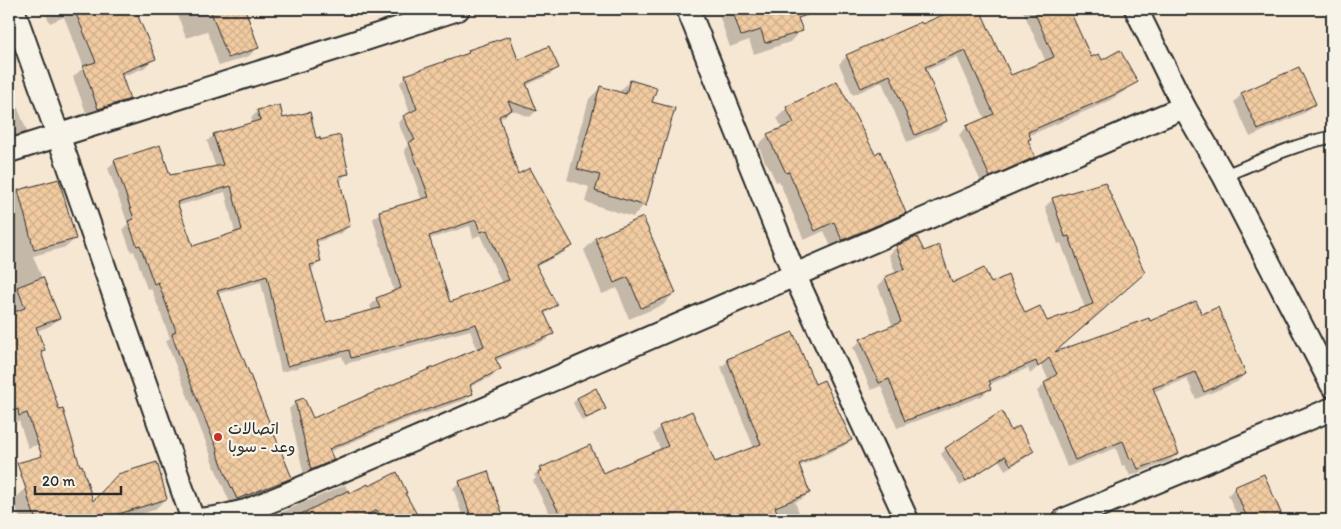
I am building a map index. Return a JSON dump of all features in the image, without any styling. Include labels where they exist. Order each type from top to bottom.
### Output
[{"type":"street","points":[[13,9],[193,520]]},
{"type":"street","points":[[9,151],[458,9]]},
{"type":"street","points":[[688,9],[795,276],[907,520]]},
{"type":"street","points":[[1136,9],[1184,107],[1224,176],[1332,385]]},
{"type":"street","points":[[198,520],[246,511],[276,499],[1184,107]]},
{"type":"street","points":[[1064,520],[1332,409]]},
{"type":"lane","points":[[1224,176],[1303,144],[1332,137]]},
{"type":"building","points":[[74,9],[135,9],[156,59],[121,73],[130,99],[98,109],[83,66],[96,62]]},
{"type":"building","points":[[210,9],[245,9],[259,48],[228,58]]},
{"type":"building","points":[[732,9],[810,9],[810,14],[798,18],[803,31],[765,43],[761,30],[741,36]]},
{"type":"building","points":[[956,9],[980,9],[1011,75],[1054,57],[1033,9],[1069,9],[1091,57],[1099,54],[1102,60],[1120,50],[1138,82],[1116,94],[1028,132],[1031,139],[1028,140],[1035,157],[990,177],[966,126],[994,114],[965,50],[925,67],[947,121],[915,135],[890,75],[861,88],[846,55],[921,22],[922,24]]},
{"type":"building","points":[[510,36],[518,60],[549,46],[559,68],[526,83],[537,111],[508,101],[512,110],[499,116],[518,174],[530,168],[573,246],[536,265],[557,305],[544,312],[554,334],[495,358],[501,369],[470,385],[473,394],[402,418],[329,449],[334,460],[311,470],[295,401],[304,398],[313,418],[484,346],[476,324],[351,358],[349,350],[287,366],[267,276],[217,291],[292,478],[237,499],[175,344],[172,334],[176,331],[158,282],[154,284],[140,245],[137,246],[128,221],[134,219],[114,160],[160,145],[170,175],[223,165],[213,134],[260,120],[257,110],[280,105],[283,118],[310,112],[316,138],[320,137],[320,140],[340,135],[349,174],[339,176],[350,226],[316,240],[321,262],[310,265],[326,322],[380,308],[376,298],[401,288],[379,211],[429,197],[409,142],[415,140],[403,116],[417,109],[405,75],[469,53],[468,50]],"holes":[[[231,186],[242,230],[193,246],[177,202]],[[476,220],[480,232],[487,230],[509,280],[450,302],[429,236]]]},
{"type":"building","points":[[1299,67],[1316,104],[1258,130],[1241,93]]},
{"type":"building","points":[[630,80],[657,88],[652,102],[675,108],[646,206],[595,191],[600,175],[577,169],[600,86],[626,94]]},
{"type":"building","points":[[837,81],[875,154],[880,151],[906,213],[842,240],[834,222],[815,231],[789,172],[786,173],[767,134],[794,123],[786,107]]},
{"type":"building","points":[[59,179],[76,239],[34,250],[18,190]]},
{"type":"building","points":[[1105,182],[1145,273],[1055,352],[1149,318],[1150,321],[1196,301],[1202,314],[1218,307],[1246,374],[1204,392],[1195,372],[1153,388],[1179,454],[1138,469],[1133,458],[1130,459],[1123,441],[1075,460],[1044,383],[1057,374],[1049,358],[1038,367],[1036,361],[989,381],[991,389],[905,421],[889,379],[879,383],[860,339],[901,322],[885,277],[905,269],[896,246],[917,237],[924,251],[939,245],[952,283],[984,268],[991,283],[1008,275],[1025,313],[1040,306],[1047,321],[1093,304],[1069,236],[1065,237],[1052,198]]},
{"type":"building","points":[[643,217],[676,293],[641,308],[628,277],[614,283],[595,238]]},
{"type":"building","points":[[43,277],[60,318],[36,327],[45,350],[41,351],[59,410],[63,409],[80,466],[82,465],[93,501],[118,474],[157,462],[167,499],[99,520],[36,520],[17,463],[42,456],[27,413],[19,416],[18,409],[9,412],[9,314],[25,308],[17,287]]},
{"type":"building","points":[[793,332],[815,384],[824,380],[852,440],[799,464],[810,493],[775,507],[780,520],[563,520],[538,473],[542,471],[540,468],[590,445],[603,473],[668,446],[659,426],[692,411],[715,462],[761,444],[727,359]]},
{"type":"building","points":[[596,388],[606,409],[586,418],[577,398]]},
{"type":"building","points":[[1002,411],[1011,431],[1019,426],[1034,451],[1011,465],[1005,456],[966,481],[945,448]]},
{"type":"building","points":[[488,471],[505,520],[472,520],[459,481]]},
{"type":"building","points":[[397,472],[407,493],[405,493],[420,520],[383,520],[377,510],[356,520],[289,520],[349,490],[350,493],[368,484],[369,486]]},
{"type":"building","points":[[1264,474],[1284,520],[1248,520],[1234,487]]},
{"type":"place","name":"اتصالات وعد - سوبا","points":[[218,437]]}]
